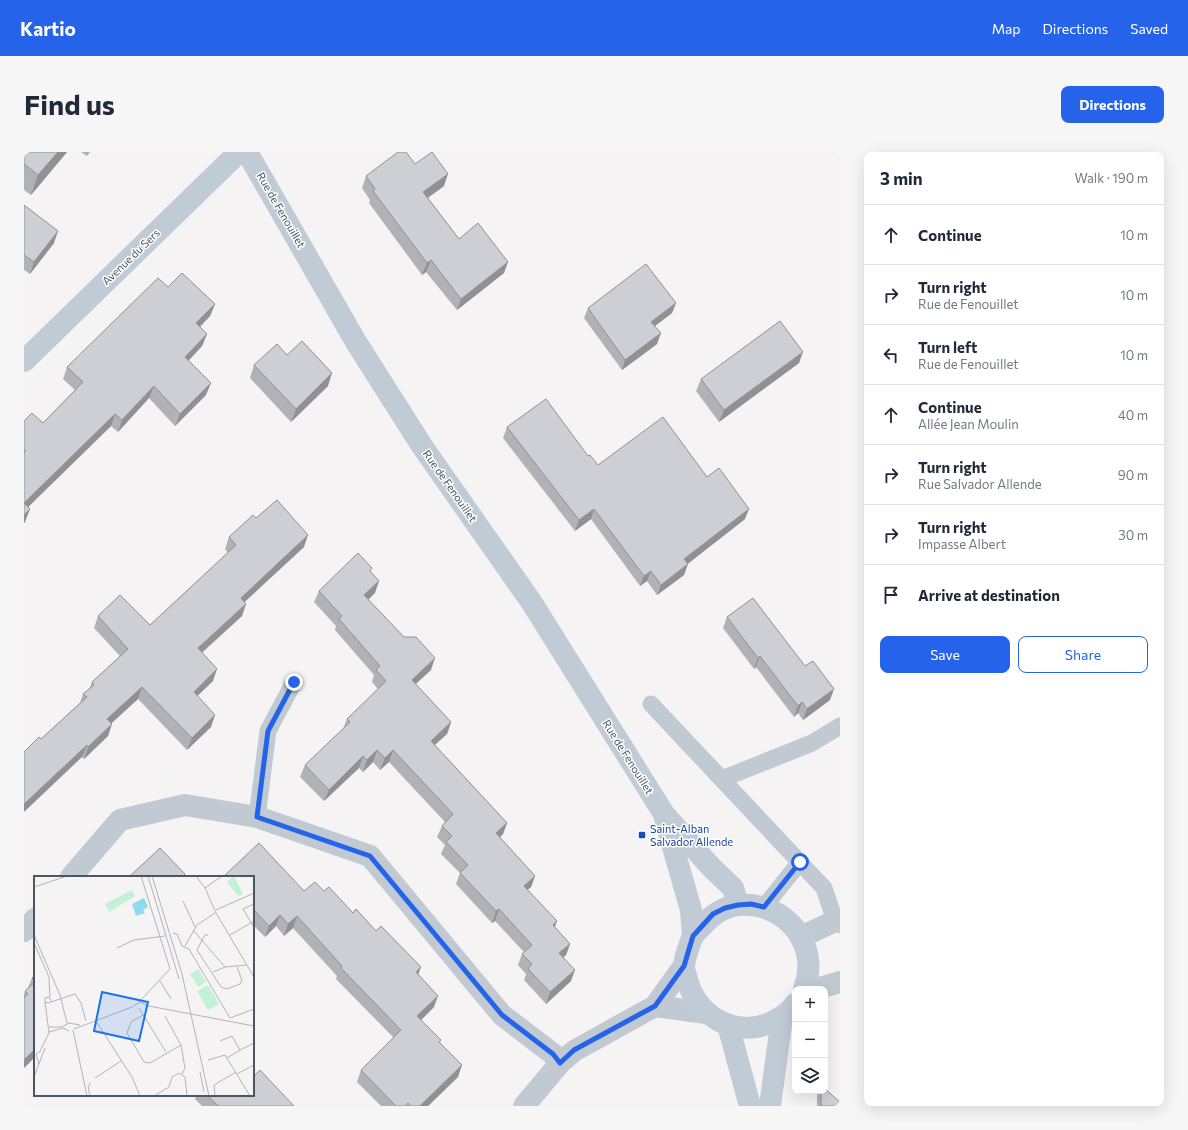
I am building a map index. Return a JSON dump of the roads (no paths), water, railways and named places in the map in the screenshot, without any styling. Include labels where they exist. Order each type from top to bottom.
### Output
[{"type":"main road","name":"Avenue du Sers","points":[[24,361],[239,152]]},
{"type":"main road","name":"Rue de Fenouillet","points":[[247,152],[356,342],[422,446],[532,603],[664,814],[710,867],[733,888],[738,905]]},
{"type":"main road","name":"Rue de Fenouillet","points":[[664,814],[691,910],[693,936],[684,966],[688,986],[696,1002],[706,1012],[728,1025],[742,1027],[755,1027],[769,1024],[788,1011]]},
{"type":"main road","name":"Rue de Fenouillet","points":[[693,936],[713,914],[725,908],[751,904],[764,907],[778,913],[792,923],[801,937],[807,951],[809,966],[805,986]]},
{"type":"main road","name":"Rue de Fenouillet","points":[[770,1106],[788,1011]]},
{"type":"main road","points":[[728,1025],[750,1106]]},
{"type":"street","points":[[72,876],[120,820],[185,804],[257,817],[370,856],[502,1015],[553,1054],[560,1063]]},
{"type":"street","points":[[24,931],[34,920]]},
{"type":"street","points":[[801,937],[837,921]]},
{"type":"street","points":[[524,1106],[560,1063],[574,1050],[655,1006],[684,966]]},
{"type":"street","points":[[826,986],[840,982]]},
{"type":"street","points":[[655,1006],[706,1012]]},
{"type":"lane","points":[[257,817],[268,731],[294,682]]},
{"type":"lane","points":[[651,704],[824,888],[837,921]]},
{"type":"lane","points":[[722,779],[812,742],[840,726]]},
{"type":"lane","points":[[764,907],[800,862]]},
{"type":"place","name":"Saint-Alban Salvador Allende","points":[[642,835]]}]
